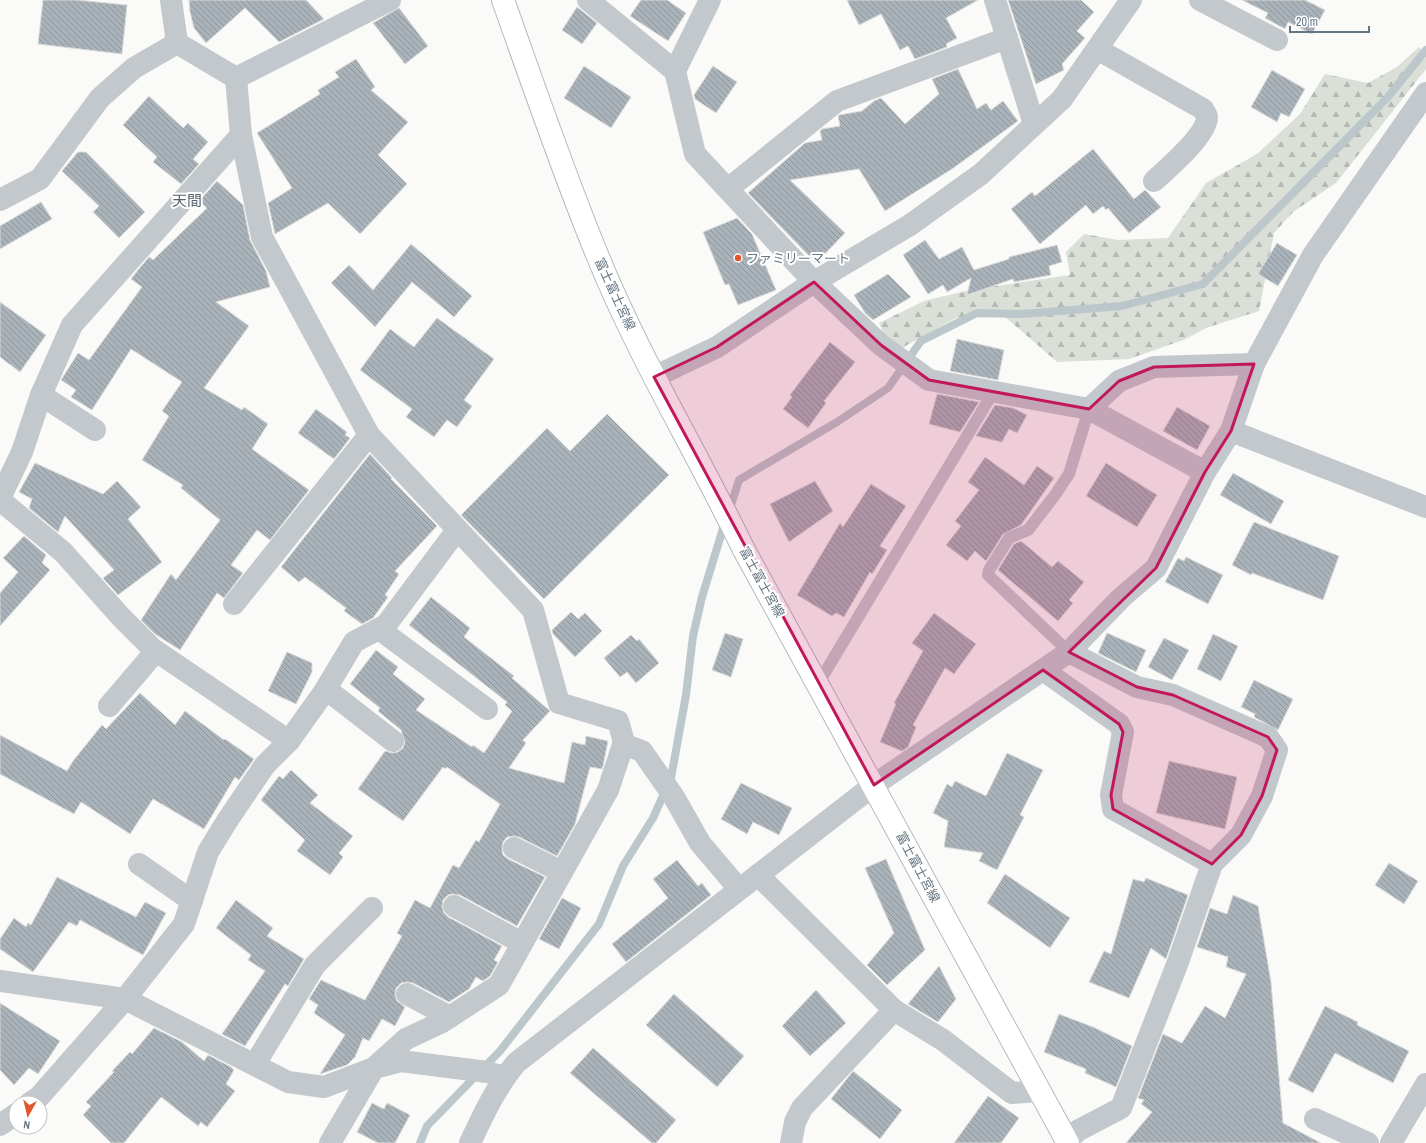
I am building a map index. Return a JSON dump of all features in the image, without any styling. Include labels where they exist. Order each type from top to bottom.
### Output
[{"type":"main road","name":"富士富士宮線","points":[[502,0],[596,252],[654,377],[700,466],[713,486],[743,548],[874,785],[1039,1091],[1068,1141]]},
{"type":"street","points":[[171,0],[177,43]]},
{"type":"street","points":[[236,78],[390,0]]},
{"type":"street","points":[[588,0],[675,70],[696,154],[729,188],[814,282],[881,346],[929,380],[1089,409],[1205,472]]},
{"type":"street","points":[[675,70],[710,0]]},
{"type":"street","points":[[995,0],[1034,124]]},
{"type":"street","points":[[654,377],[718,347],[814,282],[910,225],[968,183],[1023,137],[1034,124],[1062,99],[1131,0]]},
{"type":"street","points":[[1200,0],[1276,40]]},
{"type":"street","points":[[729,188],[837,101],[1007,38]]},
{"type":"street","points":[[177,43],[236,78]]},
{"type":"street","points":[[0,200],[40,178],[100,98],[134,68],[177,43]]},
{"type":"street","points":[[1097,49],[1203,109],[1207,117],[1197,138],[1182,155],[1154,181]]},
{"type":"street","points":[[236,78],[242,135],[262,238],[369,435],[533,610],[559,703],[618,721],[623,744],[608,790],[499,985],[450,1017],[406,1039],[374,1068],[330,1143]]},
{"type":"street","points":[[0,981],[125,999],[288,1082],[324,1087],[374,1068],[401,1061],[496,1074],[516,1063],[874,785],[1069,652],[1122,598],[1156,568],[1205,472],[1231,431],[1254,364],[1313,255],[1426,93]]},
{"type":"street","points":[[242,135],[72,325],[41,395],[22,452],[0,499],[63,552],[121,617],[156,651],[289,741]]},
{"type":"street","points":[[1089,409],[1119,381],[1154,367],[1254,364]]},
{"type":"street","points":[[41,395],[95,430]]},
{"type":"street","points":[[1231,431],[1426,506]]},
{"type":"street","points":[[234,604],[369,435]]},
{"type":"street","points":[[41,1095],[125,999],[184,924],[208,852],[227,820],[265,765],[289,741],[326,689],[354,642],[386,625],[457,530]]},
{"type":"street","points":[[380,628],[487,709]]},
{"type":"street","points":[[109,706],[156,651]]},
{"type":"street","points":[[1068,1141],[1079,1130],[1121,1108],[1178,962],[1212,864],[1241,835],[1262,796],[1277,750],[1268,738],[1173,695],[1137,688],[1069,652]]},
{"type":"street","points":[[1043,670],[1119,724],[1123,732],[1111,795],[1113,809],[1212,864]]},
{"type":"street","points":[[326,689],[393,741]]},
{"type":"street","points":[[623,744],[642,751],[658,774],[700,843],[739,889]]},
{"type":"street","points":[[514,848],[562,872]]},
{"type":"street","points":[[139,864],[192,901]]},
{"type":"street","points":[[758,875],[894,1010],[943,1040],[1012,1093],[1039,1091]]},
{"type":"street","points":[[454,906],[522,943]]},
{"type":"street","points":[[255,1064],[314,965],[372,908]]},
{"type":"street","points":[[406,994],[450,1017]]},
{"type":"street","points":[[791,1143],[795,1122],[802,1108],[894,1010]]},
{"type":"street","points":[[470,1143],[482,1117],[496,1074]]},
{"type":"street","points":[[1391,1143],[1426,1084]]},
{"type":"street","points":[[1315,1119],[1368,1143]]},
{"type":"lane","points":[[818,684],[994,391]]},
{"type":"lane","points":[[1069,652],[988,575],[988,570],[1009,538],[1028,530],[1068,474],[1089,409]]},
{"type":"highlighted area","points":[[814,282],[881,345],[929,380],[1089,409],[1119,381],[1154,367],[1254,364],[1231,431],[1205,472],[1156,568],[1069,652],[1137,687],[1173,695],[1268,737],[1277,750],[1262,796],[1241,835],[1212,864],[1113,809],[1111,795],[1123,732],[1119,724],[1043,670],[874,785],[654,377],[717,347]]},
{"type":"green space","points":[[1419,47],[1426,55],[1426,69],[1336,183],[1293,212],[1274,233],[1259,311],[1206,328],[1186,339],[1129,359],[1057,362],[1003,315],[956,318],[900,349],[884,334],[879,323],[924,301],[970,290],[1070,275],[1066,252],[1084,234],[1118,240],[1168,238],[1206,183],[1257,154],[1300,114],[1325,74],[1368,83],[1397,67]]},
{"type":"building","points":[[43,0],[77,0],[127,5],[122,54],[38,44]]},
{"type":"building","points":[[189,0],[306,0],[324,19],[279,42],[245,8],[206,43],[194,28]]},
{"type":"building","points":[[641,0],[667,0],[686,13],[668,41],[630,16]]},
{"type":"building","points":[[847,0],[978,0],[946,18],[957,38],[946,44],[947,47],[915,59],[908,46],[900,50],[881,14],[859,25]]},
{"type":"building","points":[[1008,0],[1081,0],[1094,12],[1077,31],[1085,38],[1062,64],[1064,70],[1036,84]]},
{"type":"building","points":[[1242,0],[1305,0],[1325,10],[1312,34],[1288,22],[1285,29],[1265,18],[1268,13]]},
{"type":"building","points":[[577,7],[597,23],[582,44],[562,30]]},
{"type":"building","points":[[399,8],[428,46],[405,64],[373,23]]},
{"type":"building","points":[[356,59],[375,87],[371,90],[408,122],[378,155],[407,184],[360,234],[328,203],[275,234],[268,203],[292,188],[257,133],[320,94],[318,90],[339,77],[335,72]]},
{"type":"building","points":[[584,66],[631,97],[611,128],[564,98]]},
{"type":"building","points":[[713,66],[737,82],[716,113],[695,99],[694,95]]},
{"type":"building","points":[[958,69],[977,109],[986,103],[991,110],[1003,101],[1018,121],[952,169],[885,211],[859,169],[790,180],[845,233],[816,263],[748,193],[805,143],[822,140],[820,131],[822,129],[840,126],[839,115],[862,111],[874,101],[881,98],[905,124],[939,94],[932,79]]},
{"type":"building","points":[[1272,70],[1305,89],[1289,117],[1281,113],[1277,122],[1251,107]]},
{"type":"building","points":[[149,96],[183,128],[188,123],[208,142],[193,159],[199,164],[181,184],[153,162],[157,157],[123,125]]},
{"type":"building","points":[[1093,149],[1134,199],[1145,190],[1161,207],[1129,233],[1108,208],[1106,210],[1103,206],[1093,214],[1086,205],[1040,244],[1011,209],[1032,192],[1035,196]]},
{"type":"building","points":[[78,152],[86,152],[145,212],[119,238],[93,212],[99,206],[62,171]]},
{"type":"building","points":[[217,181],[243,205],[250,240],[266,271],[270,287],[216,302],[249,326],[204,388],[242,410],[244,407],[268,424],[252,449],[309,490],[270,540],[257,530],[231,565],[243,573],[224,598],[217,593],[180,650],[155,634],[141,620],[171,574],[176,580],[220,520],[181,488],[183,485],[142,460],[169,416],[162,411],[182,382],[131,349],[92,410],[71,397],[76,390],[61,380],[78,353],[89,360],[142,287],[131,279],[149,257],[153,260],[207,208],[199,201]]},
{"type":"building","points":[[41,202],[52,219],[0,249],[0,226]]},
{"type":"building","name":"ファミリーマート","points":[[737,218],[752,234],[776,290],[738,305],[729,284],[725,285],[703,232]]},
{"type":"building","points":[[925,240],[939,259],[962,247],[974,270],[1009,259],[1009,257],[1057,245],[1062,262],[1049,266],[1051,275],[1014,282],[1013,279],[967,295],[971,278],[947,292],[943,285],[928,294],[903,255]]},
{"type":"building","points":[[1277,243],[1297,255],[1278,286],[1258,274]]},
{"type":"building","points":[[411,244],[472,296],[454,317],[412,282],[375,327],[331,283],[349,265],[373,290]]},
{"type":"building","points":[[888,274],[911,297],[873,320],[865,313],[854,295]]},
{"type":"building","points":[[0,302],[46,335],[20,372],[0,357]]},
{"type":"building","points":[[437,318],[494,359],[464,400],[472,406],[457,427],[447,420],[434,437],[406,417],[412,409],[360,370],[390,329],[414,347]]},
{"type":"building","points":[[957,339],[1004,350],[998,380],[950,371]]},
{"type":"building","points":[[830,342],[855,362],[824,401],[826,403],[808,428],[783,409],[792,397],[790,395]]},
{"type":"building","points":[[937,394],[979,402],[960,432],[929,424]]},
{"type":"building","points":[[995,405],[1013,408],[1027,415],[1017,433],[1009,429],[1002,442],[976,436]]},
{"type":"building","points":[[1177,407],[1210,426],[1197,450],[1163,431]]},
{"type":"building","points":[[316,409],[347,432],[345,435],[350,438],[334,459],[298,433]]},
{"type":"building","points":[[607,414],[669,475],[544,599],[461,515],[547,428],[570,451]]},
{"type":"building","points":[[370,454],[392,478],[391,479],[437,526],[395,571],[399,574],[385,595],[388,597],[373,618],[362,624],[344,611],[346,608],[305,577],[299,582],[281,567]]},
{"type":"building","points":[[985,457],[1024,485],[1037,466],[1054,478],[1021,525],[1003,534],[986,561],[975,551],[967,561],[946,545],[961,526],[955,521],[979,490],[968,482]]},
{"type":"building","points":[[35,463],[103,494],[117,481],[141,507],[128,519],[162,562],[118,595],[103,578],[114,570],[65,516],[58,532],[29,508],[32,499],[19,492]]},
{"type":"building","points":[[1106,463],[1157,495],[1137,527],[1086,496]]},
{"type":"building","points":[[1233,473],[1284,501],[1271,524],[1220,495]]},
{"type":"building","points":[[815,481],[833,511],[789,542],[770,504]]},
{"type":"building","points":[[871,484],[906,506],[880,546],[887,550],[872,574],[870,572],[844,617],[836,613],[832,616],[797,595],[840,523],[843,527]]},
{"type":"building","points":[[1254,522],[1339,556],[1323,600],[1252,573],[1251,575],[1232,565]]},
{"type":"building","points":[[24,536],[46,555],[42,563],[50,570],[0,626],[0,593],[18,572],[3,558]]},
{"type":"building","points":[[1021,541],[1052,567],[1058,561],[1084,582],[1069,600],[1073,603],[1058,621],[998,570],[1014,544]]},
{"type":"building","points":[[1186,557],[1223,575],[1208,604],[1165,582],[1178,558],[1184,561]]},
{"type":"building","points":[[431,597],[470,628],[464,637],[514,676],[512,678],[550,711],[523,740],[526,743],[509,768],[564,783],[572,742],[585,745],[586,736],[608,741],[603,766],[602,769],[590,767],[575,824],[557,856],[519,837],[507,837],[503,842],[503,855],[508,859],[545,877],[517,926],[460,895],[448,895],[443,900],[442,907],[444,913],[448,917],[502,946],[494,960],[498,962],[490,976],[483,981],[476,977],[469,989],[449,1002],[413,983],[401,983],[396,988],[395,995],[397,1001],[405,1007],[395,1026],[382,1019],[369,1041],[363,1038],[355,1057],[347,1065],[320,1074],[345,1035],[314,1013],[318,1005],[309,999],[321,980],[365,1000],[402,936],[397,933],[415,900],[430,908],[453,865],[459,868],[476,840],[479,842],[500,804],[447,767],[445,769],[443,767],[403,821],[358,789],[385,751],[392,753],[398,752],[403,748],[405,742],[401,730],[378,711],[380,708],[350,684],[376,650],[398,667],[393,674],[425,699],[416,710],[472,747],[473,745],[484,753],[512,711],[505,705],[507,702],[409,625]]},
{"type":"building","points":[[571,612],[578,619],[585,613],[602,631],[575,657],[553,634],[552,630]]},
{"type":"building","points":[[934,613],[976,644],[954,674],[945,668],[913,725],[916,727],[908,747],[902,751],[880,742],[896,704],[894,703],[923,651],[912,643]]},
{"type":"building","points":[[725,633],[743,639],[731,677],[712,670]]},
{"type":"building","points":[[1107,633],[1146,650],[1136,672],[1098,653]]},
{"type":"building","points":[[1213,634],[1238,646],[1221,681],[1197,669]]},
{"type":"building","points":[[631,635],[637,641],[639,639],[659,663],[636,683],[627,672],[620,677],[604,658]]},
{"type":"building","points":[[1164,638],[1189,650],[1172,680],[1148,667]]},
{"type":"building","points":[[287,652],[312,663],[312,672],[296,704],[268,691]]},
{"type":"building","points":[[1254,680],[1293,699],[1278,730],[1254,717],[1255,714],[1241,707]]},
{"type":"building","points":[[140,693],[175,725],[185,711],[224,740],[225,739],[254,759],[239,780],[235,777],[204,829],[153,799],[130,834],[81,802],[74,814],[0,774],[0,735],[67,771],[73,761],[102,725],[106,729]]},
{"type":"building","points":[[1007,753],[1043,770],[1020,815],[1024,817],[997,870],[979,861],[983,853],[944,847],[948,821],[933,813],[947,784],[952,787],[955,781],[986,796]]},
{"type":"building","points":[[1169,761],[1237,777],[1225,829],[1156,813]]},
{"type":"building","points":[[291,770],[318,795],[310,803],[353,836],[339,853],[343,857],[330,875],[297,851],[305,840],[261,800],[279,776],[283,779]]},
{"type":"building","points":[[741,783],[792,808],[779,835],[753,822],[747,834],[721,819]]},
{"type":"building","points":[[886,859],[925,950],[887,985],[867,965],[894,933],[865,868]]},
{"type":"building","points":[[677,860],[698,886],[702,883],[711,895],[626,962],[612,944],[668,898],[653,879]]},
{"type":"building","points":[[1389,863],[1418,881],[1404,904],[1375,885]]},
{"type":"building","points":[[1005,874],[1070,918],[1050,948],[987,903]]},
{"type":"building","points":[[57,877],[136,917],[145,902],[166,913],[143,955],[80,920],[77,926],[69,922],[33,972],[0,949],[0,939],[14,918],[26,927],[28,923],[31,925]]},
{"type":"building","points":[[1146,878],[1188,895],[1166,959],[1151,948],[1129,998],[1089,982],[1104,951],[1111,954],[1133,879],[1144,882]]},
{"type":"building","points":[[1233,895],[1258,906],[1271,982],[1283,1123],[1321,1143],[1126,1143],[1152,1112],[1141,1104],[1144,1100],[1138,1098],[1163,1034],[1182,1043],[1205,1006],[1225,1018],[1246,974],[1226,967],[1228,957],[1197,947],[1210,908],[1227,914]]},
{"type":"building","points":[[562,898],[581,908],[559,949],[539,939]]},
{"type":"building","points":[[236,900],[273,928],[267,936],[304,959],[288,986],[285,984],[245,1046],[222,1034],[265,971],[248,960],[251,955],[216,928]]},
{"type":"building","points":[[939,966],[956,999],[938,1022],[908,1004]]},
{"type":"building","points":[[816,990],[846,1023],[810,1056],[782,1026]]},
{"type":"building","points":[[674,994],[744,1056],[717,1087],[646,1025]]},
{"type":"building","points":[[0,1003],[60,1041],[38,1074],[29,1068],[14,1085],[0,1070]]},
{"type":"building","points":[[1325,1006],[1358,1022],[1357,1025],[1409,1051],[1393,1083],[1335,1053],[1313,1093],[1288,1080]]},
{"type":"building","points":[[1059,1014],[1093,1027],[1132,1046],[1116,1087],[1085,1073],[1086,1069],[1044,1052]]},
{"type":"building","points":[[154,1028],[182,1042],[204,1061],[208,1055],[231,1067],[234,1070],[226,1084],[235,1091],[207,1127],[201,1122],[198,1126],[161,1097],[124,1143],[111,1143],[83,1115],[91,1106],[86,1102],[114,1072],[112,1071],[130,1052],[132,1054]]},
{"type":"building","points":[[593,1048],[676,1120],[656,1143],[652,1143],[570,1073]]},
{"type":"building","points":[[853,1071],[902,1110],[880,1139],[831,1099]]},
{"type":"building","points":[[988,1096],[1019,1118],[1001,1143],[954,1143]]},
{"type":"building","points":[[372,1103],[384,1109],[387,1103],[410,1115],[395,1143],[378,1143],[357,1132]]},
{"type":"waterway","points":[[729,511],[739,480],[837,422],[888,388],[921,341],[977,313],[1022,314],[1122,306],[1203,284],[1388,97],[1426,50]]},
{"type":"waterway","points":[[420,1143],[427,1126],[500,1051],[599,924],[623,866],[653,818],[671,778],[686,695],[693,636],[702,597],[725,522]]},
{"type":"place","name":"ファミリーマート","points":[[738,258]]},
{"type":"district","name":"天間","points":[[187,200]]}]
